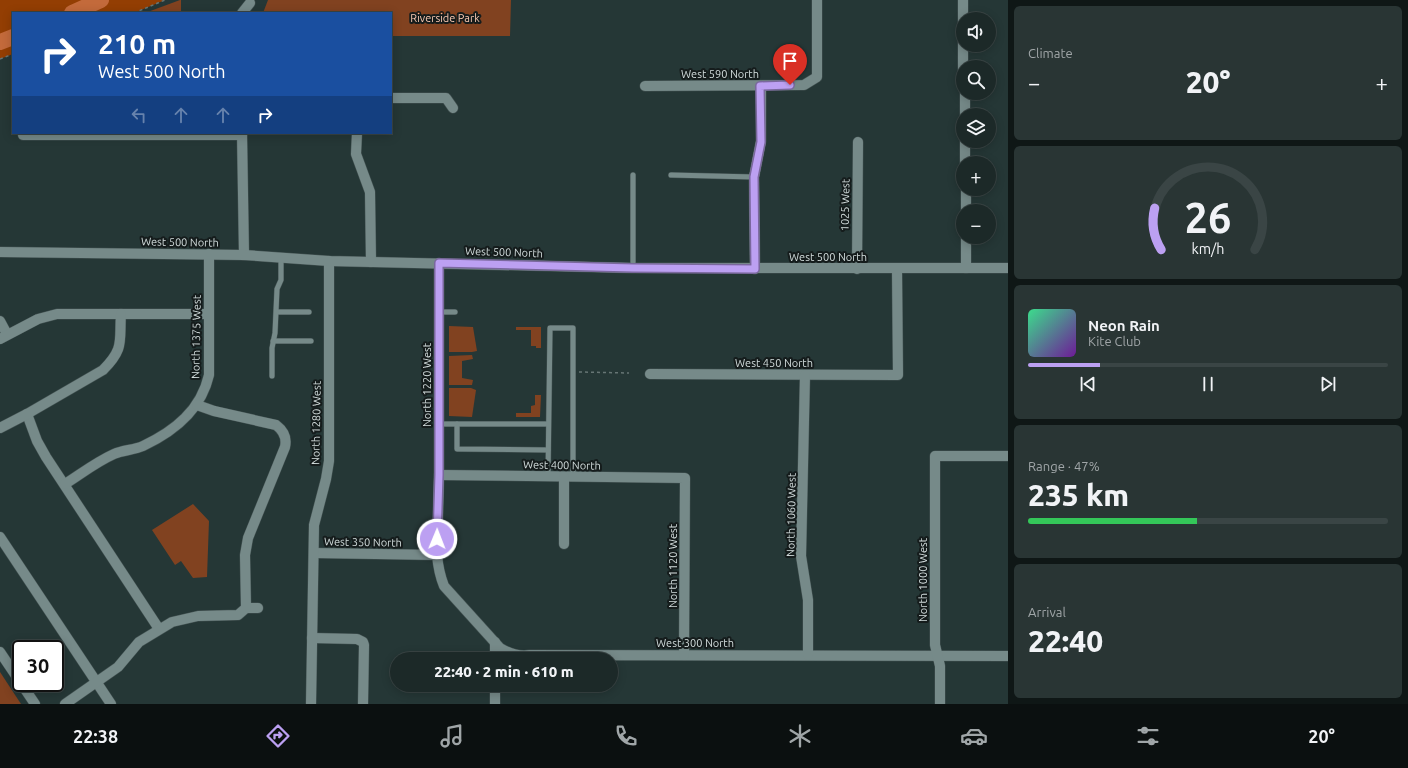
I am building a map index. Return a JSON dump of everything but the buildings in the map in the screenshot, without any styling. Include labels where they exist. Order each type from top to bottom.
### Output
[{"type":"street","name":"West 590 North","points":[[644,86],[804,85],[817,77],[817,0]]},
{"type":"street","points":[[963,0],[963,60]]},
{"type":"street","points":[[243,12],[250,3]]},
{"type":"street","points":[[755,269],[754,177],[761,142],[760,86]]},
{"type":"street","points":[[392,98],[446,98],[453,108]]},
{"type":"street","points":[[23,135],[242,134],[244,255]]},
{"type":"street","points":[[357,134],[356,154],[370,192],[371,262]]},
{"type":"street","name":"1025 West","points":[[857,269],[858,142]]},
{"type":"street","points":[[966,244],[966,268]]},
{"type":"street","name":"West 500 North","points":[[0,252],[209,254],[328,261],[633,268],[1008,268]]},
{"type":"street","name":"North 1375 West","points":[[64,484],[98,462],[116,453],[142,446],[166,433],[178,424],[197,404],[206,386],[209,375],[209,254]]},
{"type":"street","name":"North 1280 West","points":[[311,704],[314,525],[326,479],[328,461],[328,261]]},
{"type":"street","name":"North 1220 West","points":[[437,555],[439,475],[439,263]]},
{"type":"street","name":"West 450 North","points":[[650,374],[898,375],[897,268]]},
{"type":"street","points":[[0,321],[4,337],[38,319],[57,314],[208,314]]},
{"type":"street","points":[[0,428],[103,370],[111,362],[120,345],[121,314]]},
{"type":"street","name":"North 1060 West","points":[[805,375],[801,556],[808,600],[808,655]]},
{"type":"street","points":[[197,404],[214,411],[276,425],[281,428],[285,436],[285,447],[248,538],[246,555],[246,608]]},
{"type":"street","points":[[27,414],[43,452],[159,629]]},
{"type":"street","name":"North 1000 West","points":[[940,704],[940,666],[936,655],[935,645],[935,456],[1008,456]]},
{"type":"street","name":"West 400 North","points":[[439,475],[685,478]]},
{"type":"street","points":[[564,544],[568,477]]},
{"type":"street","name":"North 1120 West","points":[[684,655],[685,478]]},
{"type":"street","points":[[0,537],[111,704]]},
{"type":"street","name":"West 350 North","points":[[314,553],[437,555]]},
{"type":"street","name":"West 300 North","points":[[437,555],[440,577],[444,586],[495,642],[508,652],[525,656],[1008,656]]},
{"type":"street","points":[[65,704],[118,667],[139,642],[172,622],[198,616],[238,615],[246,608],[258,608]]},
{"type":"street","points":[[312,638],[357,639],[363,642],[363,704]]},
{"type":"street","points":[[495,642],[495,652]]},
{"type":"street","points":[[0,652],[35,704]]},
{"type":"street","points":[[495,692],[495,704]]},
{"type":"lane","points":[[633,175],[633,268]]},
{"type":"lane","points":[[671,175],[754,177]]},
{"type":"lane","points":[[272,376],[272,348],[277,312],[277,289],[281,280],[281,258]]},
{"type":"lane","points":[[277,312],[310,312]]},
{"type":"lane","points":[[439,312],[456,312]]},
{"type":"lane","points":[[548,477],[550,328],[573,328],[573,372],[568,477]]},
{"type":"lane","points":[[273,341],[312,341]]},
{"type":"lane","points":[[438,424],[548,424]]},
{"type":"lane","points":[[457,424],[457,449],[548,450]]},
{"type":"path","points":[[136,12],[165,0]]},
{"type":"path","points":[[0,59],[12,54]]},
{"type":"path","points":[[573,372],[629,373]]},
{"type":"green space","points":[[180,0],[181,0],[181,12],[148,12]]},
{"type":"green space","name":"Riverside Park","points":[[268,0],[511,0],[510,36],[392,36],[392,12],[263,12]]},
{"type":"green space","points":[[449,326],[473,327],[477,351],[449,352]]},
{"type":"green space","points":[[516,327],[541,327],[541,348],[531,346],[531,330],[516,330]]},
{"type":"green space","points":[[472,355],[473,359],[462,361],[462,378],[473,380],[472,385],[449,385],[449,356]]},
{"type":"green space","points":[[449,388],[471,388],[476,390],[472,417],[449,416]]},
{"type":"green space","points":[[535,395],[541,395],[540,417],[516,417],[516,413],[531,413],[531,406],[535,405]]},
{"type":"green space","points":[[193,504],[209,521],[207,577],[193,578],[181,561],[175,565],[152,530]]},
{"type":"green space","points":[[0,672],[21,704],[0,704]]},
{"type":"shaded area","points":[[0,0],[165,0],[136,12],[12,12],[12,54],[0,59]]},
{"type":"waterway","points":[[74,12],[101,0]]},
{"type":"waterway","points":[[0,42],[12,37]]},
{"type":"route","points":[[437,539],[439,475],[439,263],[633,268],[755,269],[754,177],[761,142],[760,86],[790,85]]}]
